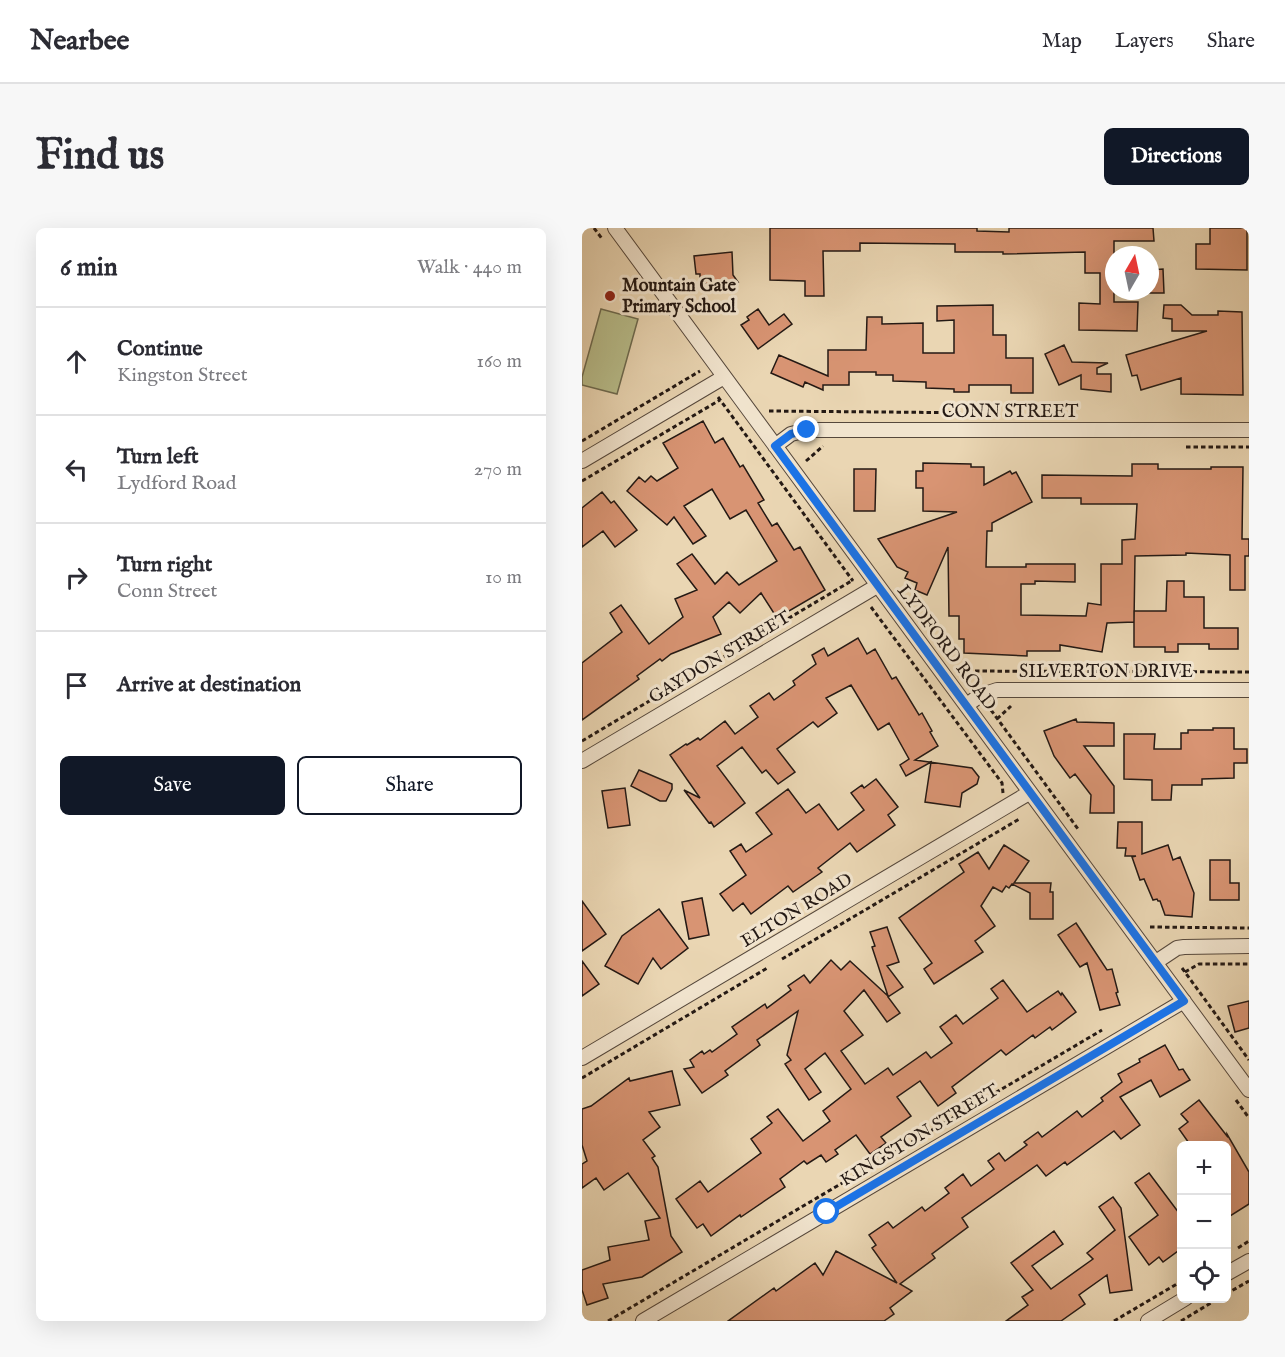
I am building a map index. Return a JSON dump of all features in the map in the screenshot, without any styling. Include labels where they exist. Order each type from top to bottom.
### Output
[{"type":"street","name":"LYDFORD ROAD","points":[[615,228],[967,705],[1029,794],[1249,1090]]},
{"type":"street","points":[[582,461],[724,377]]},
{"type":"street","name":"CONN STREET","points":[[775,446],[791,434],[807,430],[1249,430]]},
{"type":"street","name":"GAYDON STREET","points":[[582,761],[877,586]]},
{"type":"street","name":"SILVERTON DRIVE","points":[[967,705],[979,696],[997,690],[1249,690]]},
{"type":"street","name":"ELTON ROAD","points":[[582,1058],[1029,794]]},
{"type":"street","points":[[1156,962],[1184,946],[1249,946]]},
{"type":"street","name":"KINGSTON STREET","points":[[643,1321],[1184,1001]]},
{"type":"street","points":[[1231,1272],[1249,1261]]},
{"type":"street","points":[[1148,1321],[1179,1303]]},
{"type":"path","points":[[582,441],[700,371]]},
{"type":"path","points":[[582,481],[718,398],[854,582],[582,741]]},
{"type":"path","points":[[769,411],[996,413]]},
{"type":"path","points":[[806,461],[822,446],[827,445]]},
{"type":"path","points":[[1180,447],[1249,447]]},
{"type":"path","points":[[869,604],[1002,783],[1001,791],[1005,797]]},
{"type":"path","points":[[960,671],[1249,672]]},
{"type":"path","points":[[991,710],[1080,832]]},
{"type":"path","points":[[1017,812],[1021,818]]},
{"type":"path","points":[[582,1078],[1021,818],[1027,818]]},
{"type":"path","points":[[1154,932],[1150,927],[1249,928]]},
{"type":"path","points":[[1249,964],[1199,964],[1184,970],[1249,1060]]},
{"type":"path","points":[[608,1321],[1108,1026]]},
{"type":"path","points":[[1231,1292],[1249,1281]]},
{"type":"path","points":[[1114,1321],[1177,1284]]},
{"type":"path","points":[[1181,1321],[1212,1303]]},
{"type":"green space","points":[[601,309],[638,319],[617,394],[582,385],[582,377]]},
{"type":"building","points":[[770,228],[977,228],[977,231],[1009,232],[1009,228],[1153,228],[1154,241],[1114,241],[1114,246],[1105,246],[1105,300],[1138,302],[1137,331],[1079,330],[1079,303],[1100,304],[1100,273],[1085,273],[1085,252],[1003,254],[1003,252],[955,252],[955,244],[860,243],[860,251],[823,251],[824,296],[805,296],[805,281],[770,280]]},
{"type":"building","points":[[1210,228],[1247,228],[1247,270],[1196,269],[1196,244],[1210,244]]},
{"type":"building","points":[[732,252],[733,275],[738,282],[700,284],[700,274],[696,274],[694,256]]},
{"type":"building","points":[[1159,269],[1163,269],[1164,293],[1159,293]]},
{"type":"building","points":[[993,305],[993,335],[1006,335],[1006,358],[1033,358],[1033,393],[1011,393],[1011,385],[969,385],[969,392],[954,392],[954,389],[926,388],[926,382],[893,381],[893,375],[876,375],[876,372],[849,372],[849,385],[823,385],[823,390],[805,382],[803,387],[771,373],[779,355],[828,376],[828,350],[866,350],[867,317],[882,317],[882,324],[923,323],[923,353],[954,353],[954,320],[937,321],[937,306]]},
{"type":"building","points":[[1164,305],[1181,305],[1192,315],[1218,315],[1218,311],[1242,312],[1243,395],[1181,394],[1181,378],[1141,390],[1137,375],[1132,376],[1126,355],[1207,331],[1172,331],[1172,319],[1163,318]]},
{"type":"building","points":[[758,309],[769,325],[784,314],[792,324],[758,349],[741,325],[749,320],[747,317]]},
{"type":"building","points":[[1064,345],[1072,362],[1108,363],[1097,368],[1097,374],[1111,374],[1111,392],[1081,389],[1081,375],[1059,385],[1045,354]]},
{"type":"building","points":[[703,421],[715,443],[723,438],[740,467],[743,465],[764,500],[758,503],[772,526],[777,523],[794,550],[800,547],[825,590],[777,618],[761,593],[740,613],[729,602],[713,617],[721,634],[671,654],[662,661],[660,659],[637,676],[639,679],[582,720],[582,663],[622,632],[610,613],[621,605],[649,644],[683,617],[675,599],[697,590],[677,564],[692,554],[715,584],[727,572],[739,585],[777,561],[746,510],[730,519],[712,489],[684,506],[706,536],[693,544],[674,517],[667,525],[627,491],[639,477],[645,482],[651,476],[657,481],[678,468],[663,443]]},
{"type":"building","points":[[923,463],[971,464],[971,467],[984,467],[984,485],[1010,471],[1012,474],[1016,472],[1032,502],[992,523],[992,531],[987,531],[986,567],[1075,564],[1075,582],[1035,581],[1035,584],[1021,584],[1021,615],[1086,616],[1088,603],[1101,605],[1101,564],[1122,564],[1122,540],[1135,539],[1137,504],[1081,504],[1081,498],[1042,498],[1042,475],[1132,476],[1132,464],[1158,464],[1158,469],[1243,467],[1242,539],[1249,539],[1249,556],[1245,556],[1245,590],[1230,590],[1230,555],[1186,553],[1186,555],[1135,556],[1134,622],[1107,623],[1102,652],[1060,645],[1060,651],[1027,651],[1027,656],[964,653],[964,639],[959,639],[959,616],[949,616],[948,547],[927,595],[915,590],[917,583],[905,578],[908,572],[897,567],[878,539],[957,512],[923,511],[923,488],[916,488],[916,471],[923,471]]},
{"type":"building","points":[[854,469],[876,469],[875,511],[854,511]]},
{"type":"building","points":[[602,492],[611,503],[614,501],[637,530],[615,547],[603,531],[582,547],[582,508]]},
{"type":"building","points":[[1167,581],[1184,581],[1184,597],[1204,597],[1204,628],[1238,628],[1238,649],[1209,649],[1209,644],[1178,644],[1178,652],[1165,652],[1165,647],[1134,647],[1134,611],[1166,611]]},
{"type":"building","points":[[858,638],[867,654],[875,649],[892,679],[896,677],[919,715],[922,713],[938,746],[915,760],[931,762],[906,776],[900,765],[909,759],[889,723],[878,730],[851,685],[826,698],[837,713],[818,727],[813,722],[777,749],[795,772],[778,784],[766,770],[762,773],[742,747],[717,766],[745,803],[714,827],[684,790],[700,798],[670,755],[698,738],[700,740],[725,721],[735,734],[758,717],[750,706],[769,693],[774,700],[795,685],[793,681],[816,664],[812,655],[824,648],[828,656]]},
{"type":"building","points":[[1076,719],[1077,722],[1114,723],[1114,746],[1084,746],[1114,786],[1114,813],[1090,813],[1091,795],[1075,774],[1070,778],[1054,756],[1044,731]]},
{"type":"building","points":[[1213,728],[1234,728],[1234,749],[1247,749],[1247,763],[1234,763],[1234,778],[1202,779],[1202,785],[1172,785],[1171,800],[1152,800],[1152,780],[1124,779],[1124,734],[1155,734],[1154,749],[1181,749],[1181,733],[1188,733],[1188,730],[1213,730]]},
{"type":"building","points":[[931,762],[972,768],[979,777],[977,784],[962,793],[960,807],[925,802]]},
{"type":"building","points":[[639,770],[672,784],[666,801],[660,801],[631,786]]},
{"type":"building","points":[[876,779],[898,807],[888,815],[895,825],[857,852],[850,843],[818,868],[822,872],[793,892],[788,886],[751,914],[743,903],[733,911],[720,894],[746,875],[730,851],[741,844],[746,852],[772,834],[756,813],[788,789],[806,813],[819,804],[838,830],[864,810],[851,793],[862,785],[864,788]]},
{"type":"building","points":[[625,788],[630,825],[608,828],[602,791]]},
{"type":"building","points":[[1118,822],[1142,822],[1142,854],[1168,845],[1173,860],[1180,857],[1194,893],[1192,917],[1165,915],[1160,901],[1153,900],[1144,879],[1140,880],[1132,857],[1136,856],[1125,856],[1126,848],[1117,848]]},
{"type":"building","points":[[1004,845],[1029,861],[1014,883],[1051,883],[1053,919],[1030,919],[1030,893],[1012,884],[1009,888],[1006,886],[1002,892],[993,887],[981,906],[995,926],[975,941],[983,952],[934,984],[924,969],[932,963],[899,918],[964,872],[959,864],[978,852],[989,869]]},
{"type":"building","points":[[1210,860],[1230,860],[1230,883],[1239,883],[1239,900],[1210,900]]},
{"type":"building","points":[[702,898],[709,935],[689,939],[682,902]]},
{"type":"building","points":[[582,901],[606,934],[582,951]]},
{"type":"building","points":[[659,909],[688,948],[661,969],[653,958],[638,984],[605,966],[622,936]]},
{"type":"building","points":[[1076,923],[1107,970],[1112,969],[1120,1005],[1100,1010],[1087,963],[1080,967],[1058,935]]},
{"type":"building","points":[[887,927],[899,962],[887,966],[903,987],[888,997],[900,1013],[887,1022],[864,990],[844,1011],[863,1035],[841,1051],[865,1084],[888,1068],[893,1075],[926,1052],[931,1058],[952,1043],[940,1027],[956,1015],[963,1024],[998,998],[991,989],[1003,980],[1027,1012],[1058,991],[1076,1012],[1052,1030],[1050,1027],[1035,1038],[1033,1035],[1006,1055],[1001,1050],[952,1087],[956,1093],[938,1106],[920,1081],[897,1097],[911,1116],[881,1137],[886,1143],[870,1154],[856,1135],[835,1150],[838,1154],[826,1162],[821,1155],[807,1164],[804,1161],[780,1179],[785,1187],[711,1236],[703,1224],[697,1228],[676,1199],[700,1181],[708,1192],[761,1153],[751,1139],[772,1123],[767,1117],[778,1109],[803,1141],[830,1121],[823,1111],[851,1089],[825,1053],[805,1069],[821,1092],[809,1100],[785,1064],[791,1060],[787,1055],[798,1011],[757,1040],[760,1045],[725,1071],[728,1075],[702,1093],[684,1069],[694,1067],[690,1060],[702,1051],[704,1054],[710,1050],[712,1052],[737,1034],[732,1027],[765,1004],[767,1008],[791,990],[788,986],[804,975],[810,983],[831,960],[841,970],[850,961],[888,996],[872,947],[875,946],[870,932]]},
{"type":"building","points":[[582,961],[599,984],[582,996]]},
{"type":"building","points":[[1249,1001],[1249,1028],[1235,1032],[1228,1006]]},
{"type":"building","points":[[1165,1045],[1179,1070],[1183,1069],[1190,1080],[1160,1097],[1151,1080],[1120,1097],[1140,1125],[1121,1139],[1114,1131],[1067,1165],[1065,1162],[1046,1176],[1037,1165],[962,1218],[968,1227],[932,1254],[935,1258],[900,1284],[912,1291],[890,1308],[894,1314],[884,1321],[728,1321],[774,1288],[776,1291],[815,1263],[823,1275],[836,1251],[897,1283],[872,1248],[876,1245],[869,1235],[888,1222],[893,1228],[922,1207],[925,1211],[949,1193],[945,1188],[963,1174],[971,1186],[994,1169],[988,1161],[999,1153],[1005,1161],[1027,1145],[1024,1142],[1038,1132],[1042,1137],[1077,1111],[1082,1117],[1122,1082],[1118,1074]]},
{"type":"building","points":[[672,1071],[680,1105],[649,1112],[660,1127],[643,1140],[655,1156],[652,1158],[658,1167],[671,1236],[682,1252],[642,1277],[603,1284],[608,1298],[587,1305],[582,1290],[582,1270],[610,1260],[608,1247],[649,1240],[645,1221],[660,1218],[628,1173],[604,1190],[596,1178],[582,1188],[582,1164],[587,1161],[582,1145],[582,1109],[591,1106],[629,1078],[630,1081]]},
{"type":"building","points":[[1199,1100],[1227,1136],[1227,1134],[1249,1172],[1249,1204],[1231,1215],[1231,1141],[1187,1141],[1179,1129],[1188,1122],[1181,1114]]},
{"type":"building","points":[[1149,1173],[1177,1210],[1177,1252],[1163,1262],[1159,1257],[1149,1265],[1129,1237],[1158,1215],[1135,1183]]},
{"type":"building","points":[[1113,1197],[1121,1208],[1132,1290],[1110,1293],[1107,1275],[1079,1295],[1085,1304],[1061,1321],[1006,1321],[1028,1305],[1022,1297],[1033,1290],[1011,1263],[1054,1231],[1063,1244],[1032,1266],[1051,1289],[1093,1259],[1087,1253],[1115,1230],[1099,1207]]},
{"type":"place","name":"Mountain Gate Primary School","points":[[610,296]]},
{"type":"route","points":[[807,430],[791,434],[775,446],[967,705],[1029,794],[1184,1001],[827,1212]]}]
